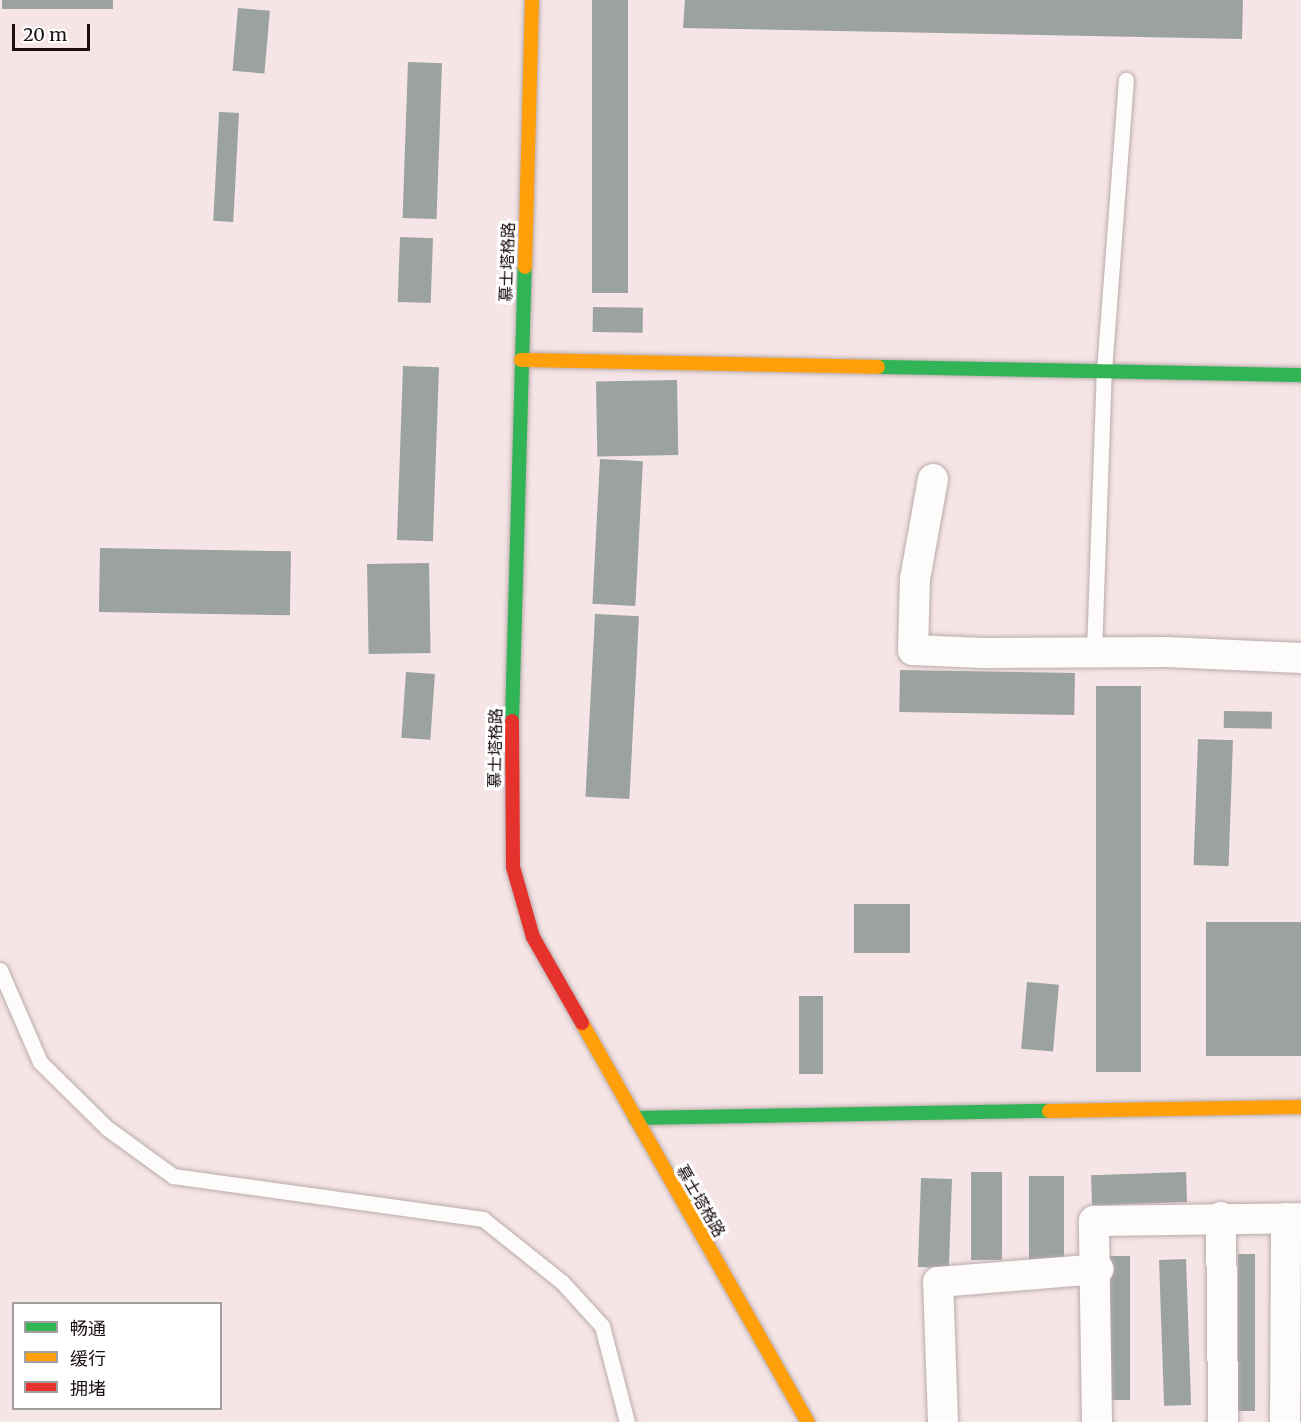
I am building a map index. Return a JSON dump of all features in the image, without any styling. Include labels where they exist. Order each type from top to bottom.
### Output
[{"type":"street","name":"慕士塔格路","points":[[532,0],[510,807],[513,867],[534,937],[808,1422]]},
{"type":"street","points":[[521,360],[1301,375]]},
{"type":"street","points":[[933,479],[915,579],[913,650],[1301,658]]},
{"type":"street","points":[[635,1118],[1301,1107]]},
{"type":"street","points":[[1221,1217],[1223,1422]]},
{"type":"street","points":[[1097,1422],[1098,1269],[1094,1221],[1221,1217],[1293,1218],[1285,1422]]},
{"type":"street","points":[[943,1422],[938,1282],[1098,1269]]},
{"type":"lane","points":[[1094,652],[1104,371],[1125,80]]},
{"type":"lane","points":[[0,970],[40,1062],[107,1128],[173,1176],[483,1219],[562,1282],[602,1326],[627,1422]]},
{"type":"building","points":[[2,0],[113,0],[113,9],[2,9]]},
{"type":"building","points":[[592,0],[628,0],[628,293],[592,293]]},
{"type":"building","points":[[685,0],[1243,0],[1242,39],[683,28]]},
{"type":"building","points":[[238,8],[270,11],[264,74],[233,71]]},
{"type":"building","points":[[408,62],[442,63],[437,219],[403,218]]},
{"type":"building","points":[[219,112],[239,113],[233,222],[213,221]]},
{"type":"building","points":[[400,237],[433,238],[431,303],[398,302]]},
{"type":"building","points":[[593,307],[643,308],[643,333],[593,332]]},
{"type":"building","points":[[403,366],[439,367],[433,541],[397,540]]},
{"type":"building","points":[[677,380],[678,455],[597,456],[596,381]]},
{"type":"building","points":[[600,459],[643,461],[635,606],[592,604]]},
{"type":"building","points":[[100,548],[291,551],[290,615],[99,612]]},
{"type":"building","points":[[429,563],[431,653],[369,654],[367,564]]},
{"type":"building","points":[[595,614],[639,616],[629,799],[585,797]]},
{"type":"building","points":[[900,670],[1075,673],[1074,715],[899,712]]},
{"type":"building","points":[[406,672],[435,674],[430,740],[401,738]]},
{"type":"building","points":[[1096,686],[1141,686],[1141,1072],[1096,1072]]},
{"type":"building","points":[[1224,711],[1272,712],[1272,729],[1224,728]]},
{"type":"building","points":[[1198,739],[1233,740],[1229,866],[1194,865]]},
{"type":"building","points":[[854,904],[910,904],[910,953],[854,953]]},
{"type":"building","points":[[1206,922],[1301,922],[1301,1056],[1206,1056]]},
{"type":"building","points":[[1027,982],[1059,985],[1053,1052],[1021,1049]]},
{"type":"building","points":[[799,996],[823,996],[823,1074],[799,1074]]},
{"type":"building","points":[[971,1172],[1002,1172],[1002,1260],[971,1260]]},
{"type":"building","points":[[1186,1172],[1187,1202],[1092,1205],[1091,1175]]},
{"type":"building","points":[[1029,1176],[1064,1176],[1064,1261],[1029,1261]]},
{"type":"building","points":[[921,1178],[952,1179],[949,1268],[918,1267]]},
{"type":"building","points":[[1238,1254],[1255,1254],[1255,1411],[1238,1411]]},
{"type":"building","points":[[1106,1256],[1130,1256],[1130,1400],[1106,1400]]},
{"type":"building","points":[[1186,1259],[1191,1405],[1164,1406],[1159,1260]]},
{"type":"traffic: fast","points":[[512,721],[525,267]]},
{"type":"traffic: fast","points":[[878,367],[1301,375]]},
{"type":"traffic: fast","points":[[635,1118],[1049,1111]]},
{"type":"traffic: slow","points":[[525,267],[532,0]]},
{"type":"traffic: slow","points":[[521,360],[878,367]]},
{"type":"traffic: slow","points":[[582,1023],[808,1422]]},
{"type":"traffic: slow","points":[[1049,1111],[1301,1107]]},
{"type":"traffic: jam","points":[[512,721],[513,867],[533,937],[582,1023]]}]
